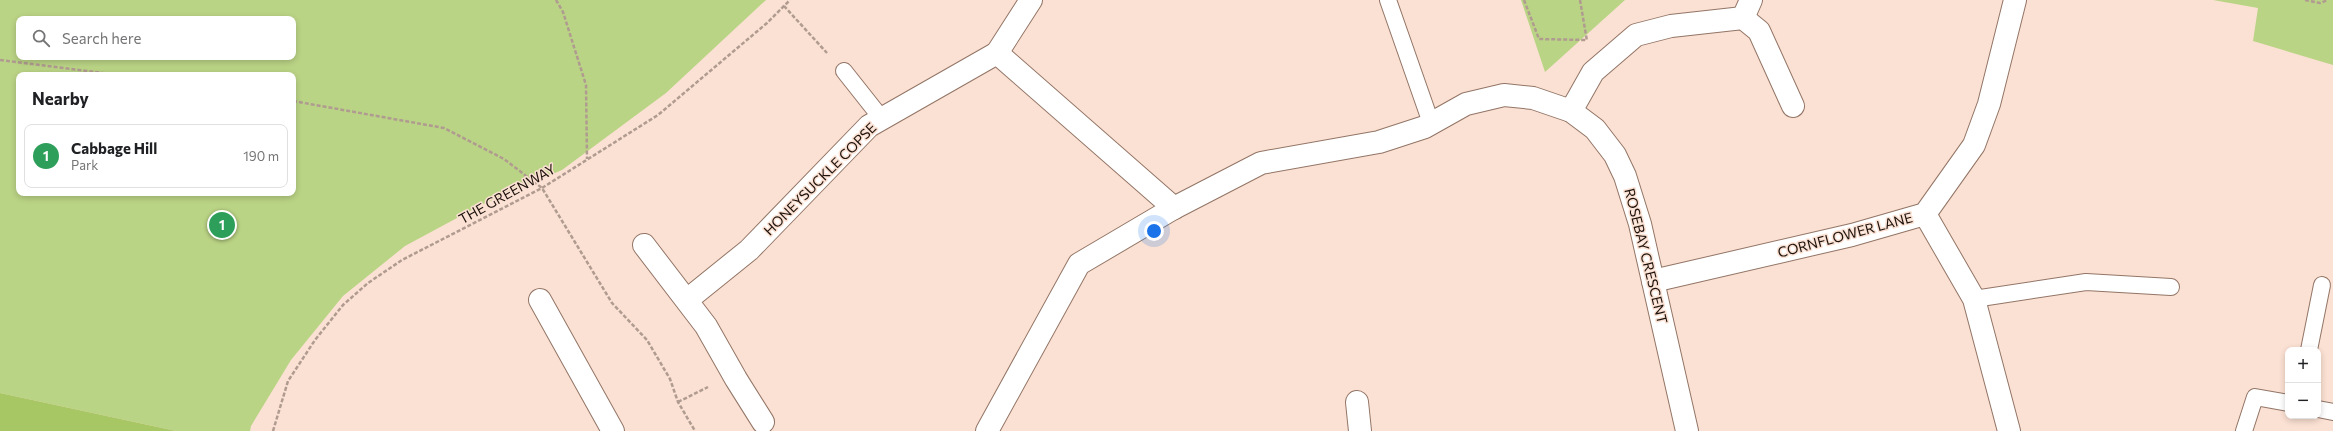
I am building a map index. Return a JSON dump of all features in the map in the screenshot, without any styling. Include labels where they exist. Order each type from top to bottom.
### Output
[{"type":"street","name":"HONEYSUCKLE COPSE","points":[[687,300],[749,250],[869,126],[997,53],[1031,0]]},
{"type":"street","name":"CORNFLOWER LANE","points":[[1653,281],[1852,235],[1925,214],[1974,145],[1989,104],[2015,0]]},
{"type":"street","points":[[1571,110],[1593,72],[1636,35],[1747,9],[1759,31],[1793,106]]},
{"type":"street","points":[[997,53],[1174,208]]},
{"type":"street","name":"ROSEBAY CRESCENT","points":[[987,431],[1079,264],[1174,208],[1261,163],[1379,142],[1431,124],[1466,104],[1504,95],[1533,98],[1571,110],[1595,129],[1615,155],[1626,176],[1640,224],[1687,431]]},
{"type":"street","points":[[1925,214],[1974,299],[2009,431]]},
{"type":"street","points":[[644,245],[706,326],[733,374],[763,422]]},
{"type":"street","points":[[540,300],[618,430]]},
{"type":"street","points":[[1357,402],[1360,431]]},
{"type":"lane","points":[[1388,0],[1431,124]]},
{"type":"lane","points":[[844,72],[882,119]]},
{"type":"lane","points":[[1974,299],[2086,282],[2171,287]]},
{"type":"lane","points":[[2310,347],[2322,285]]},
{"type":"lane","points":[[2244,431],[2255,397],[2285,402]]},
{"type":"lane","points":[[2321,410],[2333,412]]},
{"type":"path","points":[[556,0],[563,12],[586,85],[587,159]]},
{"type":"path","name":"THE GREENWAY","points":[[273,431],[288,381],[315,340],[343,305],[368,283],[402,260],[542,188],[658,115],[767,23],[790,0]]},
{"type":"path","points":[[1524,0],[1539,38],[1586,40]]},
{"type":"path","points":[[1580,0],[1586,40],[1604,64]]},
{"type":"path","points":[[2305,0],[2320,3],[2328,0]]},
{"type":"path","points":[[784,6],[844,72]]},
{"type":"path","points":[[0,60],[94,72]]},
{"type":"path","points":[[296,102],[444,128],[504,159],[542,188],[612,303],[647,340],[670,379],[678,402],[695,431]]},
{"type":"path","points":[[678,402],[733,374]]},
{"type":"green space","points":[[0,0],[766,0],[666,93],[562,170],[483,204],[405,246],[343,296],[291,360],[251,426],[250,431],[176,431],[0,393]]},
{"type":"green space","points":[[1521,0],[1625,0],[1545,72]]},
{"type":"green space","points":[[2213,0],[2333,0],[2333,65],[2253,41],[2258,8]]},
{"type":"green space","points":[[0,393],[176,431],[0,431]]},
{"type":"place","name":"Cabbage Hill","points":[[222,225]]}]
